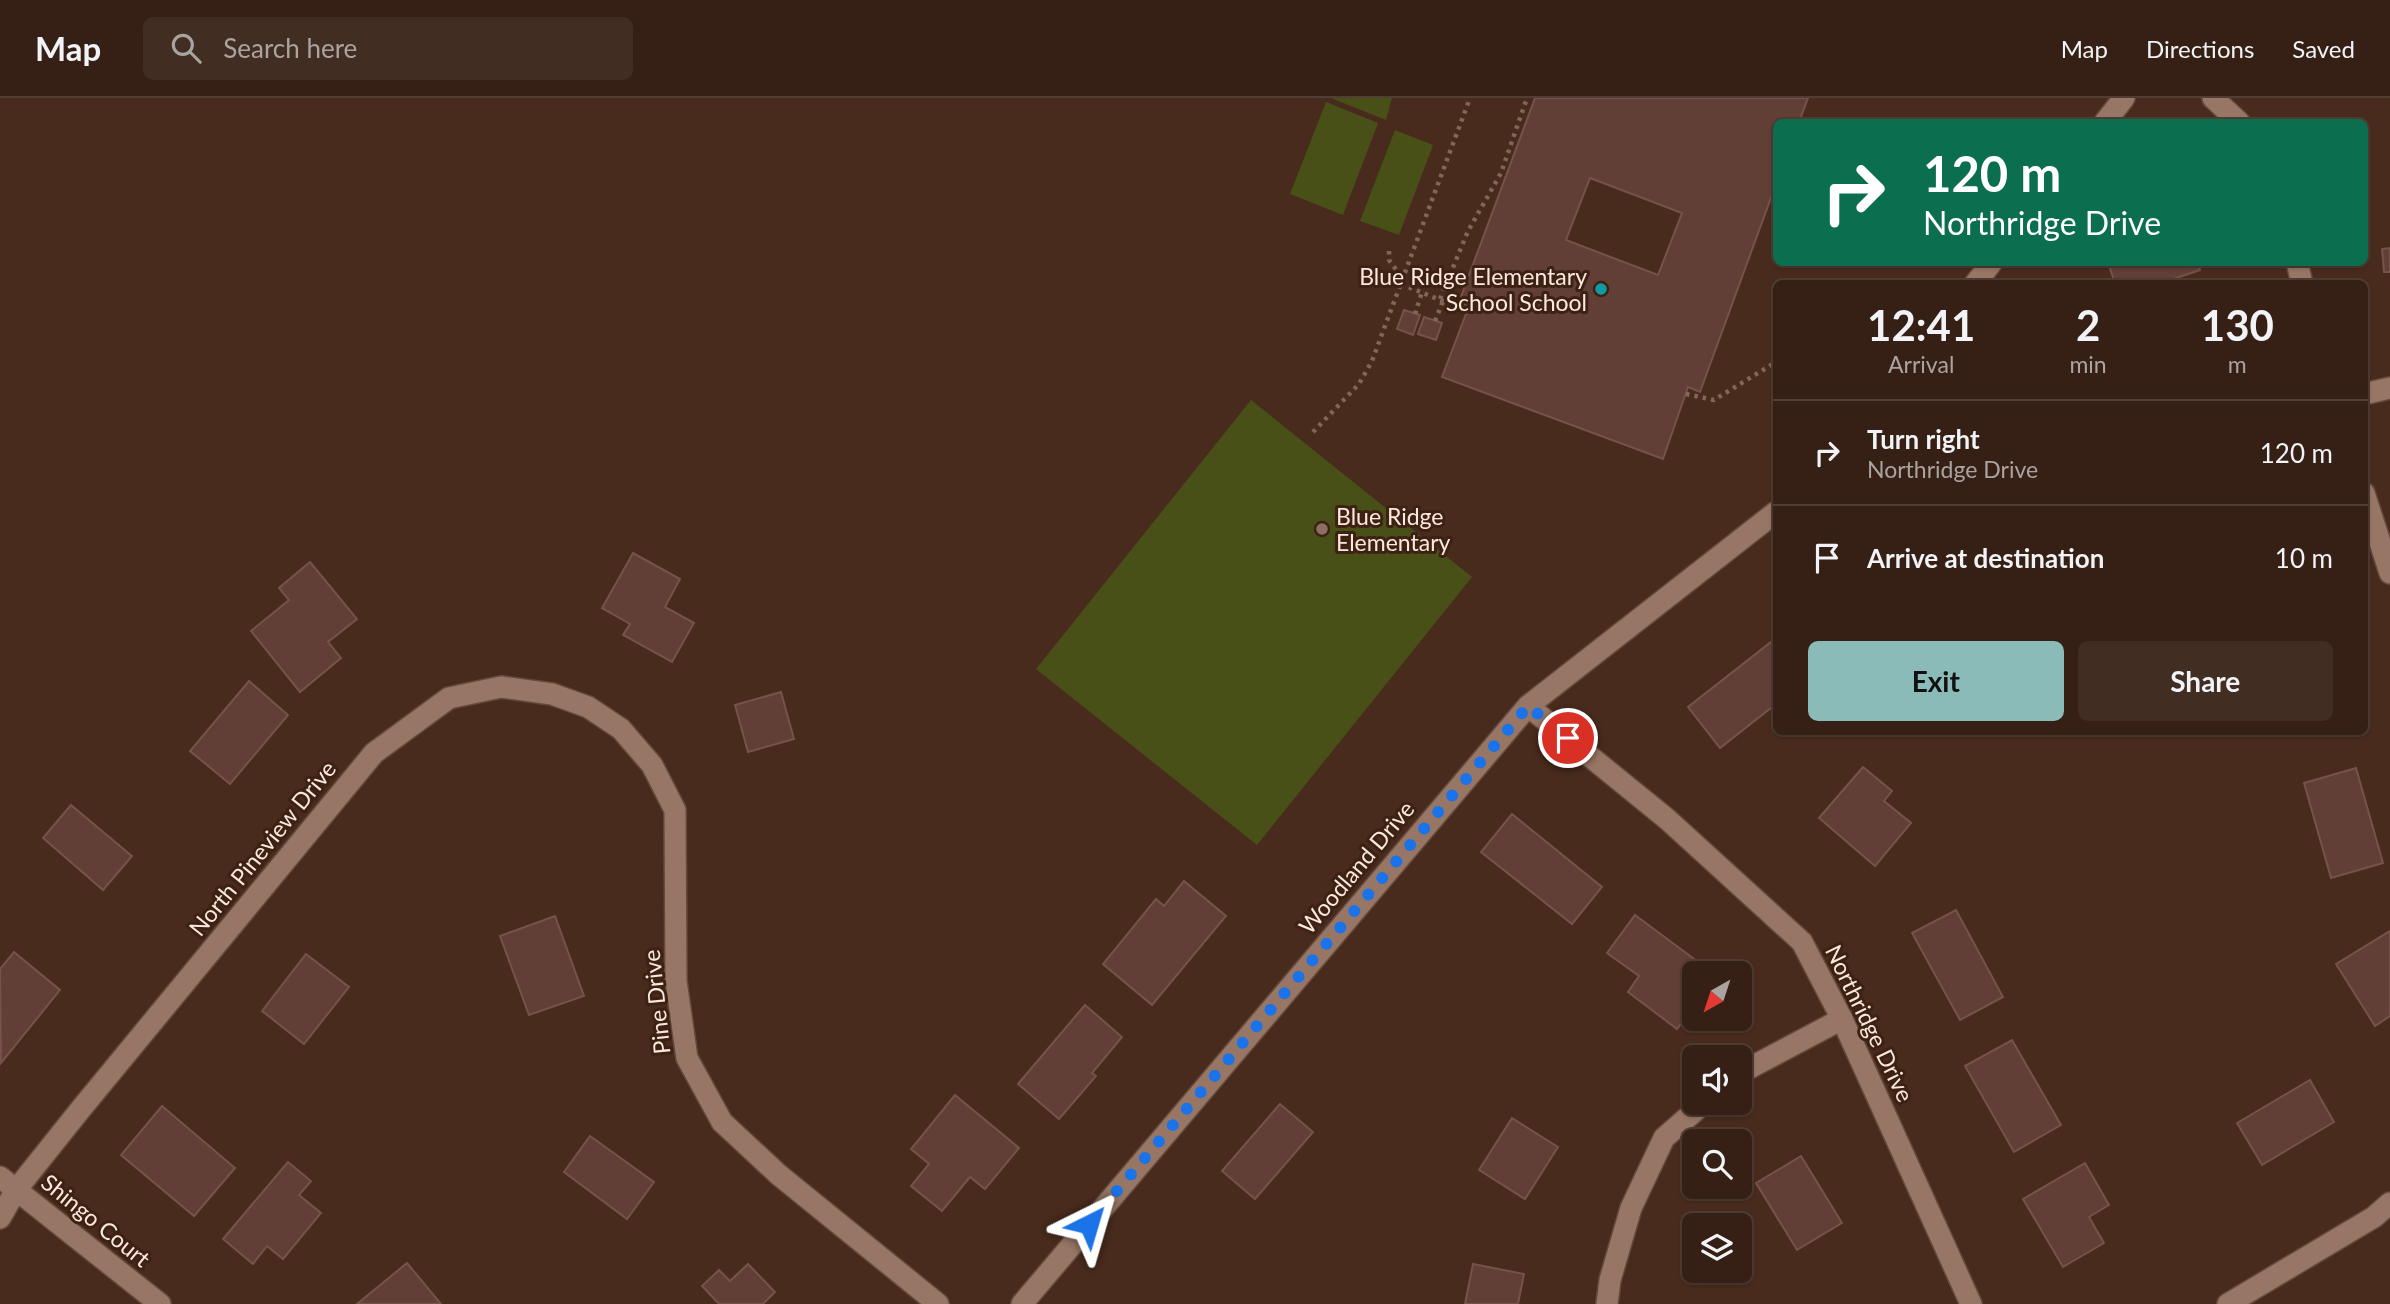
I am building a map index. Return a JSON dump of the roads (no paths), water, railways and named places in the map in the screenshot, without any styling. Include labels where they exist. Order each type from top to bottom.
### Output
[{"type":"street","points":[[2107,119],[2124,98]]},
{"type":"street","points":[[2214,98],[2236,119]]},
{"type":"street","points":[[1978,280],[1989,266]]},
{"type":"street","points":[[2368,393],[2390,388]]},
{"type":"street","points":[[2368,506],[2390,573]]},
{"type":"street","name":"Woodland Drive","points":[[1022,1304],[1528,706],[1773,514]]},
{"type":"street","name":"North Pineview Drive","points":[[0,1218],[8,1183],[374,753],[449,698],[501,687],[564,698],[588,707],[621,729]]},
{"type":"street","name":"Northridge Drive","points":[[1528,706],[1667,819],[1802,942],[1842,1019],[1971,1304]]},
{"type":"street","name":"Pine Drive","points":[[621,729],[652,765],[675,810],[676,981],[687,1058],[692,1069],[722,1122],[779,1175],[938,1304]]},
{"type":"street","points":[[1752,1067],[1842,1019]]},
{"type":"street","points":[[1607,1304],[1631,1208],[1664,1138],[1690,1115]]},
{"type":"street","name":"Shingo Court","points":[[8,1183],[160,1304]]},
{"type":"street","points":[[2228,1304],[2374,1217],[2390,1203]]},
{"type":"place","name":"Blue Ridge Elementary School School","points":[[1601,289]]},
{"type":"place","name":"Blue Ridge Elementary","points":[[1322,529]]}]
